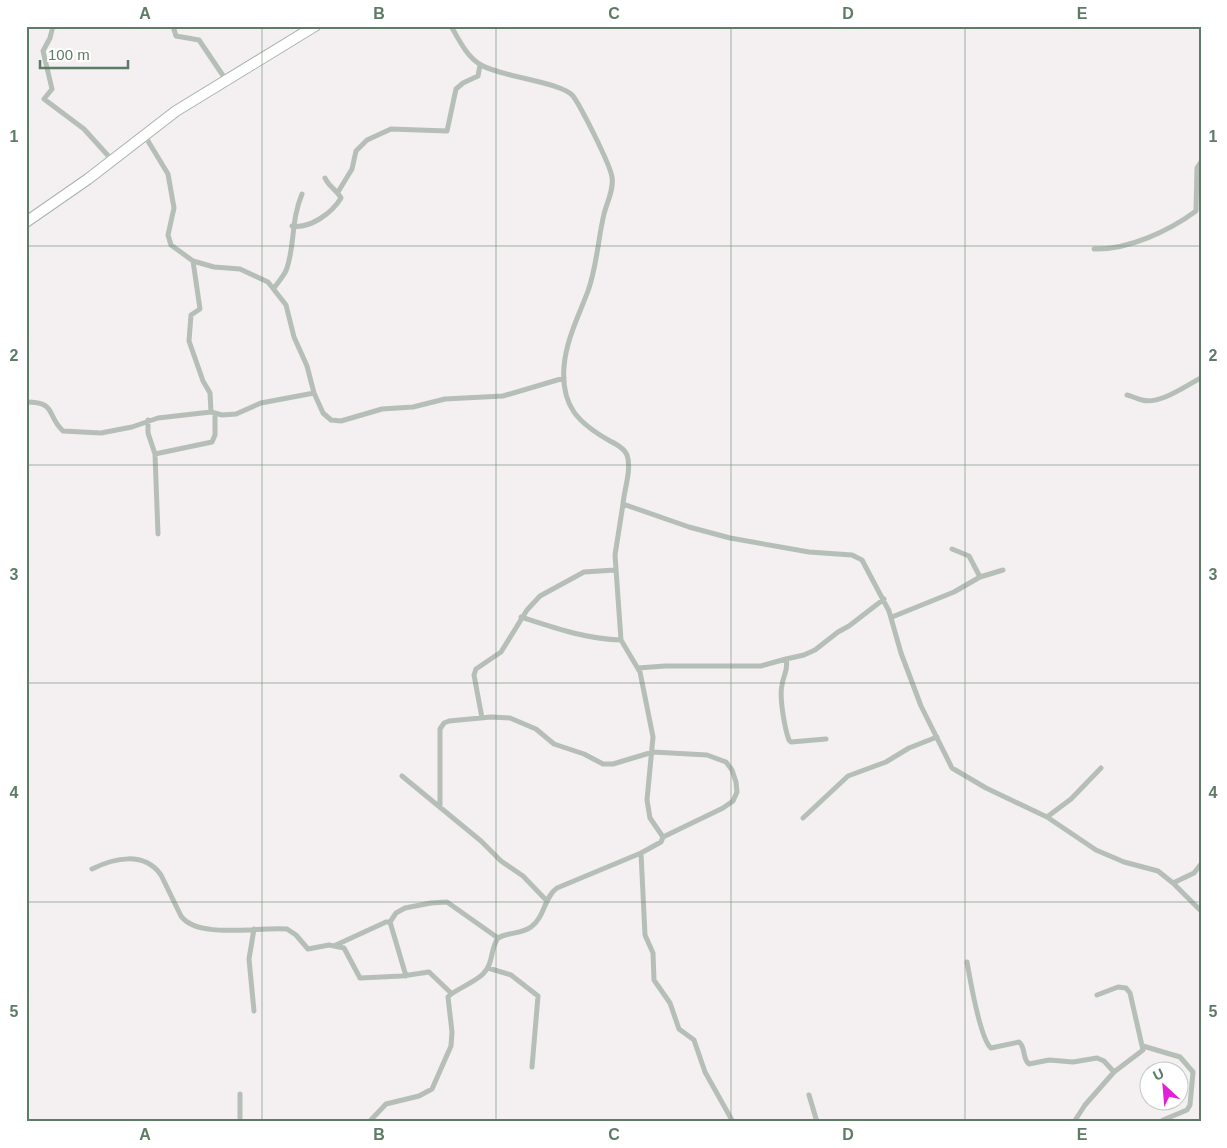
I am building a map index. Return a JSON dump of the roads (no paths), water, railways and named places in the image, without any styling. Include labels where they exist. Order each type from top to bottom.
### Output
[{"type":"main road","points":[[26,222],[112,161],[176,111],[315,26]]},
{"type":"street","points":[[53,26],[43,51],[52,89],[44,100],[84,129],[112,161]]},
{"type":"street","points":[[172,26],[176,36],[180,39],[199,40],[226,80]]},
{"type":"street","points":[[451,26],[467,52],[480,65],[514,77],[568,91],[591,129],[612,174],[611,190],[604,212],[596,263],[571,336],[564,366],[564,378],[568,400],[576,415],[588,427],[618,445],[627,454],[628,467],[618,526],[615,570],[621,612],[621,640],[624,649],[638,668],[653,737],[647,800],[650,818],[663,837]]},
{"type":"street","points":[[338,192],[352,169],[356,151],[367,140],[391,129],[447,131],[456,89],[463,82],[478,76],[480,65]]},
{"type":"street","points":[[145,136],[168,174],[174,208],[168,240],[176,251],[193,261],[214,267],[240,269],[265,279],[274,288],[288,308],[294,337],[307,366],[314,393],[323,413],[336,422],[382,409],[413,407],[445,399],[503,396],[564,378]]},
{"type":"street","points":[[1094,249],[1120,248],[1167,229],[1196,211],[1197,168],[1201,162]]},
{"type":"street","points":[[292,226],[299,228],[321,218],[337,204],[340,198],[338,192],[328,185],[325,178]]},
{"type":"street","points":[[274,288],[286,270],[290,257],[292,226],[302,194]]},
{"type":"street","points":[[155,454],[213,441],[215,435],[210,393],[203,381],[189,340],[191,315],[200,309],[193,261]]},
{"type":"street","points":[[1127,395],[1143,400],[1154,400],[1164,397],[1201,378]]},
{"type":"street","points":[[26,402],[44,403],[52,412],[60,429],[67,432],[90,434],[110,432],[148,420],[213,413],[222,416],[236,414],[260,403],[314,393]]},
{"type":"street","points":[[148,420],[148,433],[155,454],[158,534]]},
{"type":"street","points":[[622,504],[689,527],[730,538],[809,552],[856,556],[862,560],[892,617],[902,653],[921,706],[948,763],[956,771],[1047,817],[1096,850],[1124,862],[1153,869],[1173,883],[1201,911]]},
{"type":"street","points":[[952,549],[968,556],[980,577]]},
{"type":"street","points":[[482,718],[474,675],[476,669],[501,652],[522,617],[540,596],[584,572],[615,570]]},
{"type":"street","points":[[892,617],[954,592],[980,577],[1003,570]]},
{"type":"street","points":[[638,668],[665,666],[762,666],[809,654],[824,645],[838,632],[849,626],[884,599]]},
{"type":"street","points":[[522,617],[571,634],[595,639],[621,640]]},
{"type":"street","points":[[786,659],[787,669],[781,686],[781,695],[790,740],[791,742],[826,739]]},
{"type":"street","points":[[440,807],[440,729],[444,723],[449,721],[510,718],[523,722],[554,744],[584,754],[603,764],[613,764],[653,752],[718,758],[726,762],[732,770],[737,792],[733,801],[723,808],[663,837],[661,842],[641,853],[558,888],[551,894],[539,918],[532,927],[498,938]]},
{"type":"street","points":[[803,818],[848,776],[886,762],[909,748],[937,737]]},
{"type":"street","points":[[1047,817],[1071,799],[1101,768]]},
{"type":"street","points":[[402,776],[481,841],[501,860],[523,876],[547,901]]},
{"type":"street","points":[[641,853],[645,935],[653,953],[654,980],[670,1003],[679,1029],[694,1040],[705,1072],[733,1122]]},
{"type":"street","points":[[92,869],[110,860],[122,858],[146,863],[156,868],[161,875],[185,921],[207,929],[287,929],[296,935],[309,949],[335,946],[386,922],[390,922],[396,913],[405,908],[447,902],[498,938]]},
{"type":"street","points":[[1173,883],[1194,873],[1201,864]]},
{"type":"street","points":[[390,922],[406,976]]},
{"type":"street","points":[[254,929],[249,959],[254,1011]]},
{"type":"street","points":[[369,1122],[386,1104],[423,1095],[432,1089],[451,1046],[452,1032],[448,1000],[451,993],[472,983],[488,968],[498,938]]},
{"type":"street","points":[[335,946],[347,952],[360,978],[406,976],[429,972],[451,993]]},
{"type":"street","points":[[967,962],[980,1024],[986,1044],[990,1048],[1019,1042],[1022,1046],[1026,1062],[1029,1064],[1049,1060],[1073,1062],[1097,1058],[1104,1060],[1114,1072]]},
{"type":"street","points":[[488,968],[511,976],[538,996],[532,1067]]},
{"type":"street","points":[[1074,1122],[1085,1105],[1114,1072],[1142,1053],[1143,1046],[1130,993],[1126,988],[1118,988],[1097,994]]},
{"type":"street","points":[[1143,1046],[1180,1057],[1193,1072],[1190,1105],[1187,1110],[1163,1120]]},
{"type":"street","points":[[240,1094],[240,1122]]},
{"type":"street","points":[[809,1095],[816,1122]]}]
